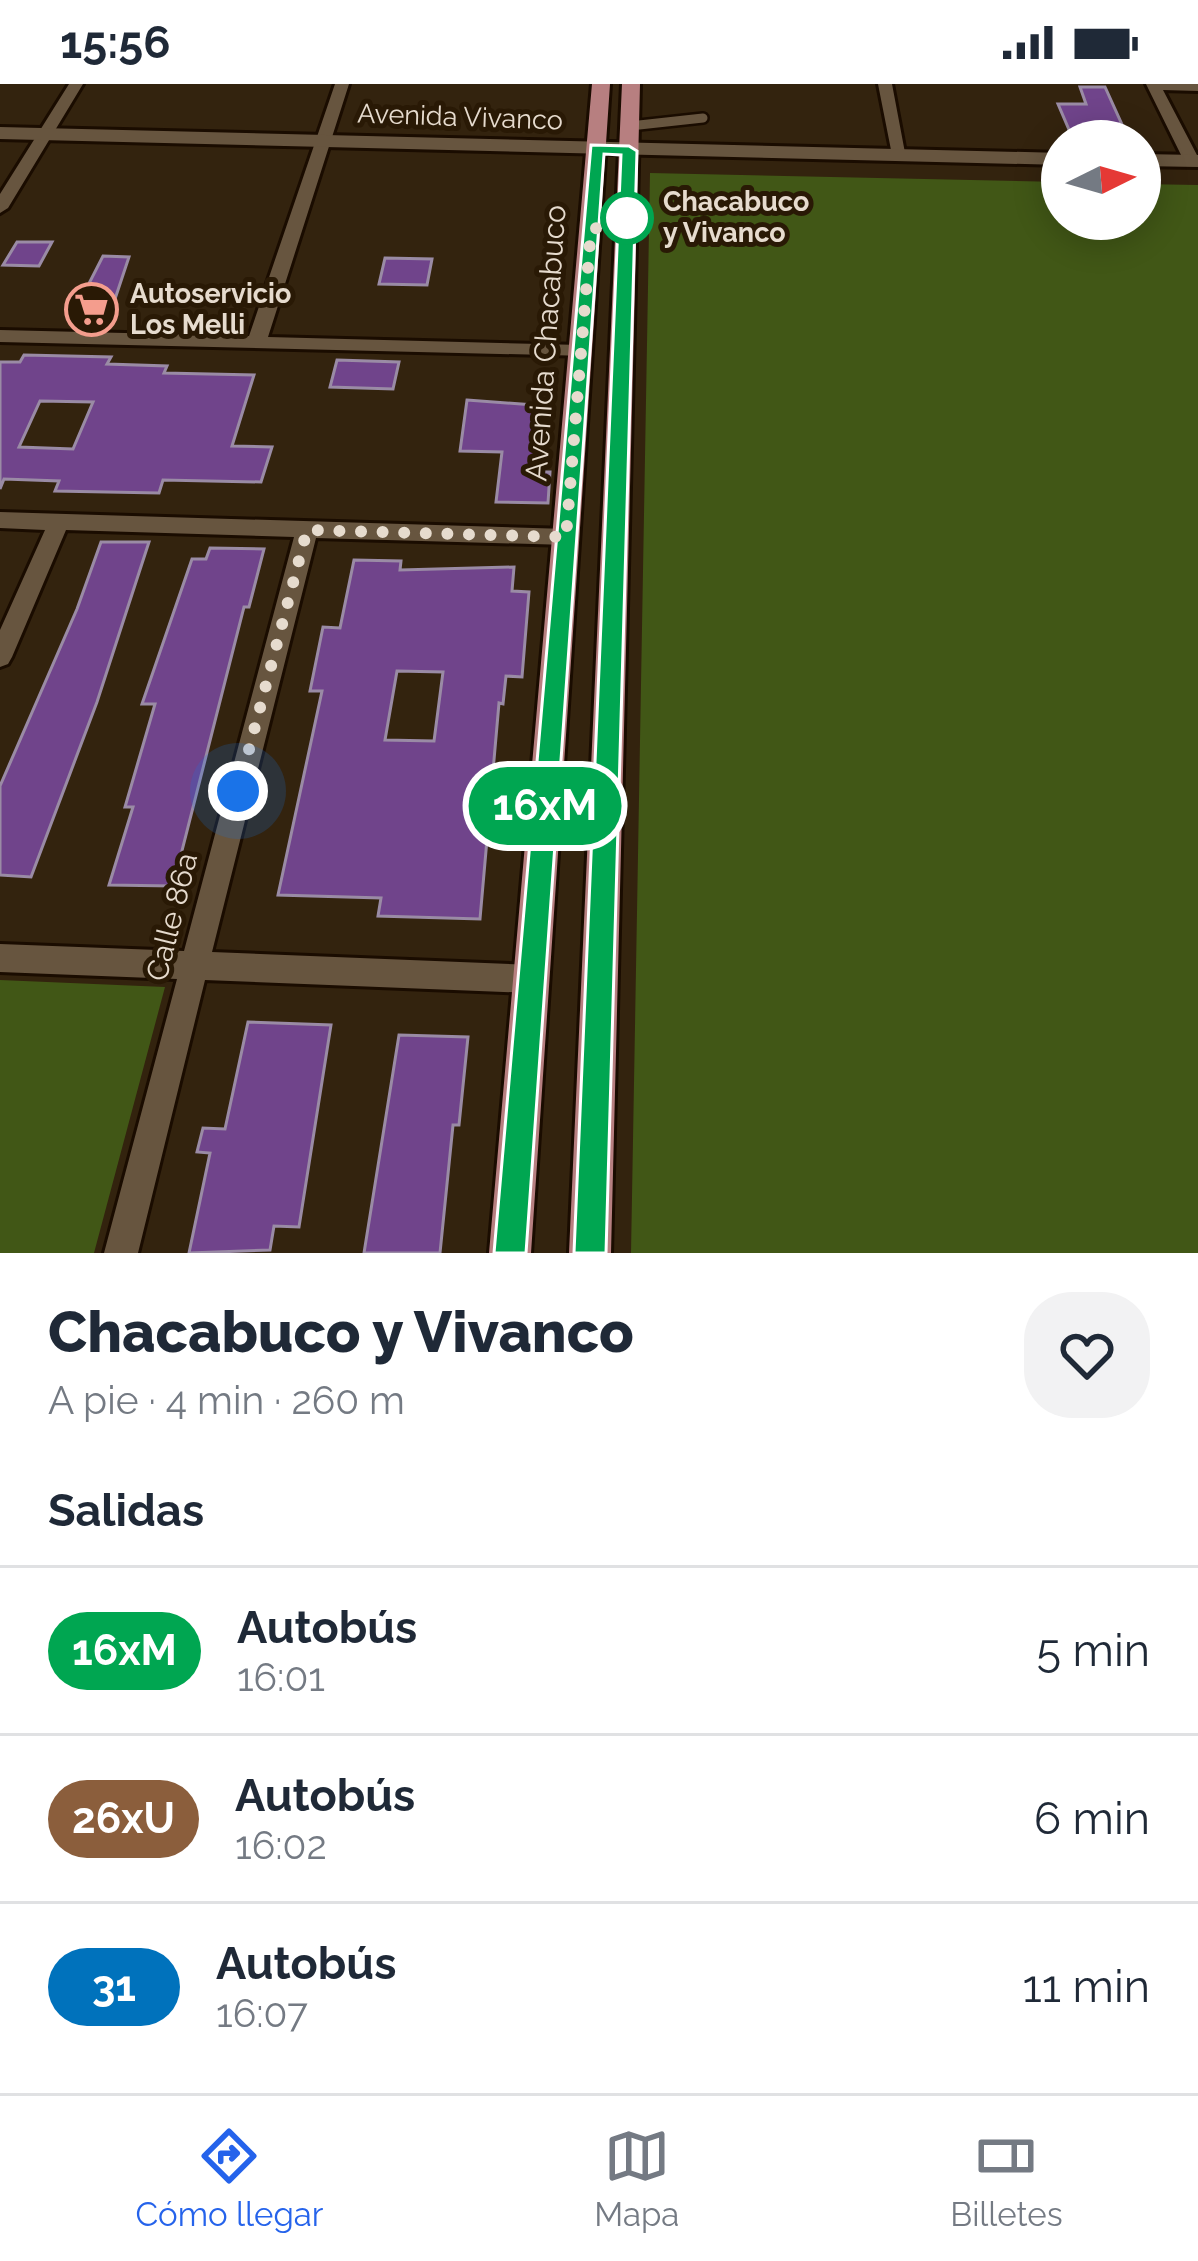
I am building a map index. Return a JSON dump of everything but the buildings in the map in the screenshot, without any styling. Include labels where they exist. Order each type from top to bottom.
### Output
[{"type":"main road","name":"Avenida Chacabuco","points":[[510,1253],[601,84]]},
{"type":"main road","points":[[590,1253],[631,84]]},
{"type":"main road","name":"Avenida Vivanco","points":[[0,133],[597,149],[629,139],[900,155],[1041,158]]},
{"type":"main road","points":[[1161,160],[1195,161]]},
{"type":"street","points":[[0,208],[76,84]]},
{"type":"street","points":[[256,343],[342,84]]},
{"type":"street","points":[[885,84],[900,155]]},
{"type":"street","points":[[1153,84],[1198,86]]},
{"type":"street","points":[[1153,84],[1195,161]]},
{"type":"street","points":[[0,336],[581,351]]},
{"type":"street","points":[[0,520],[566,537]]},
{"type":"street","points":[[0,657],[59,522]]},
{"type":"street","name":"Calle 86a","points":[[122,1253],[307,530]]},
{"type":"street","points":[[0,958],[532,979]]},
{"type":"lane","points":[[629,139],[703,118]]},
{"type":"green space","points":[[650,173],[1041,182],[1041,240],[1161,240],[1161,184],[1198,185],[1198,1253],[631,1253]]},
{"type":"green space","points":[[0,980],[165,987],[94,1253],[0,1253]]},
{"type":"bus line","name":"16xM","points":[[510,1253],[597,149],[629,151],[590,1253]]},
{"type":"place","name":"Chacabuco y Vivanco","points":[[627,218]]},
{"type":"place","name":"Autoservicio Los Melli","points":[[91,310]]},
{"type":"route","points":[[238,791],[307,530],[566,537],[591,230],[627,218]]}]
